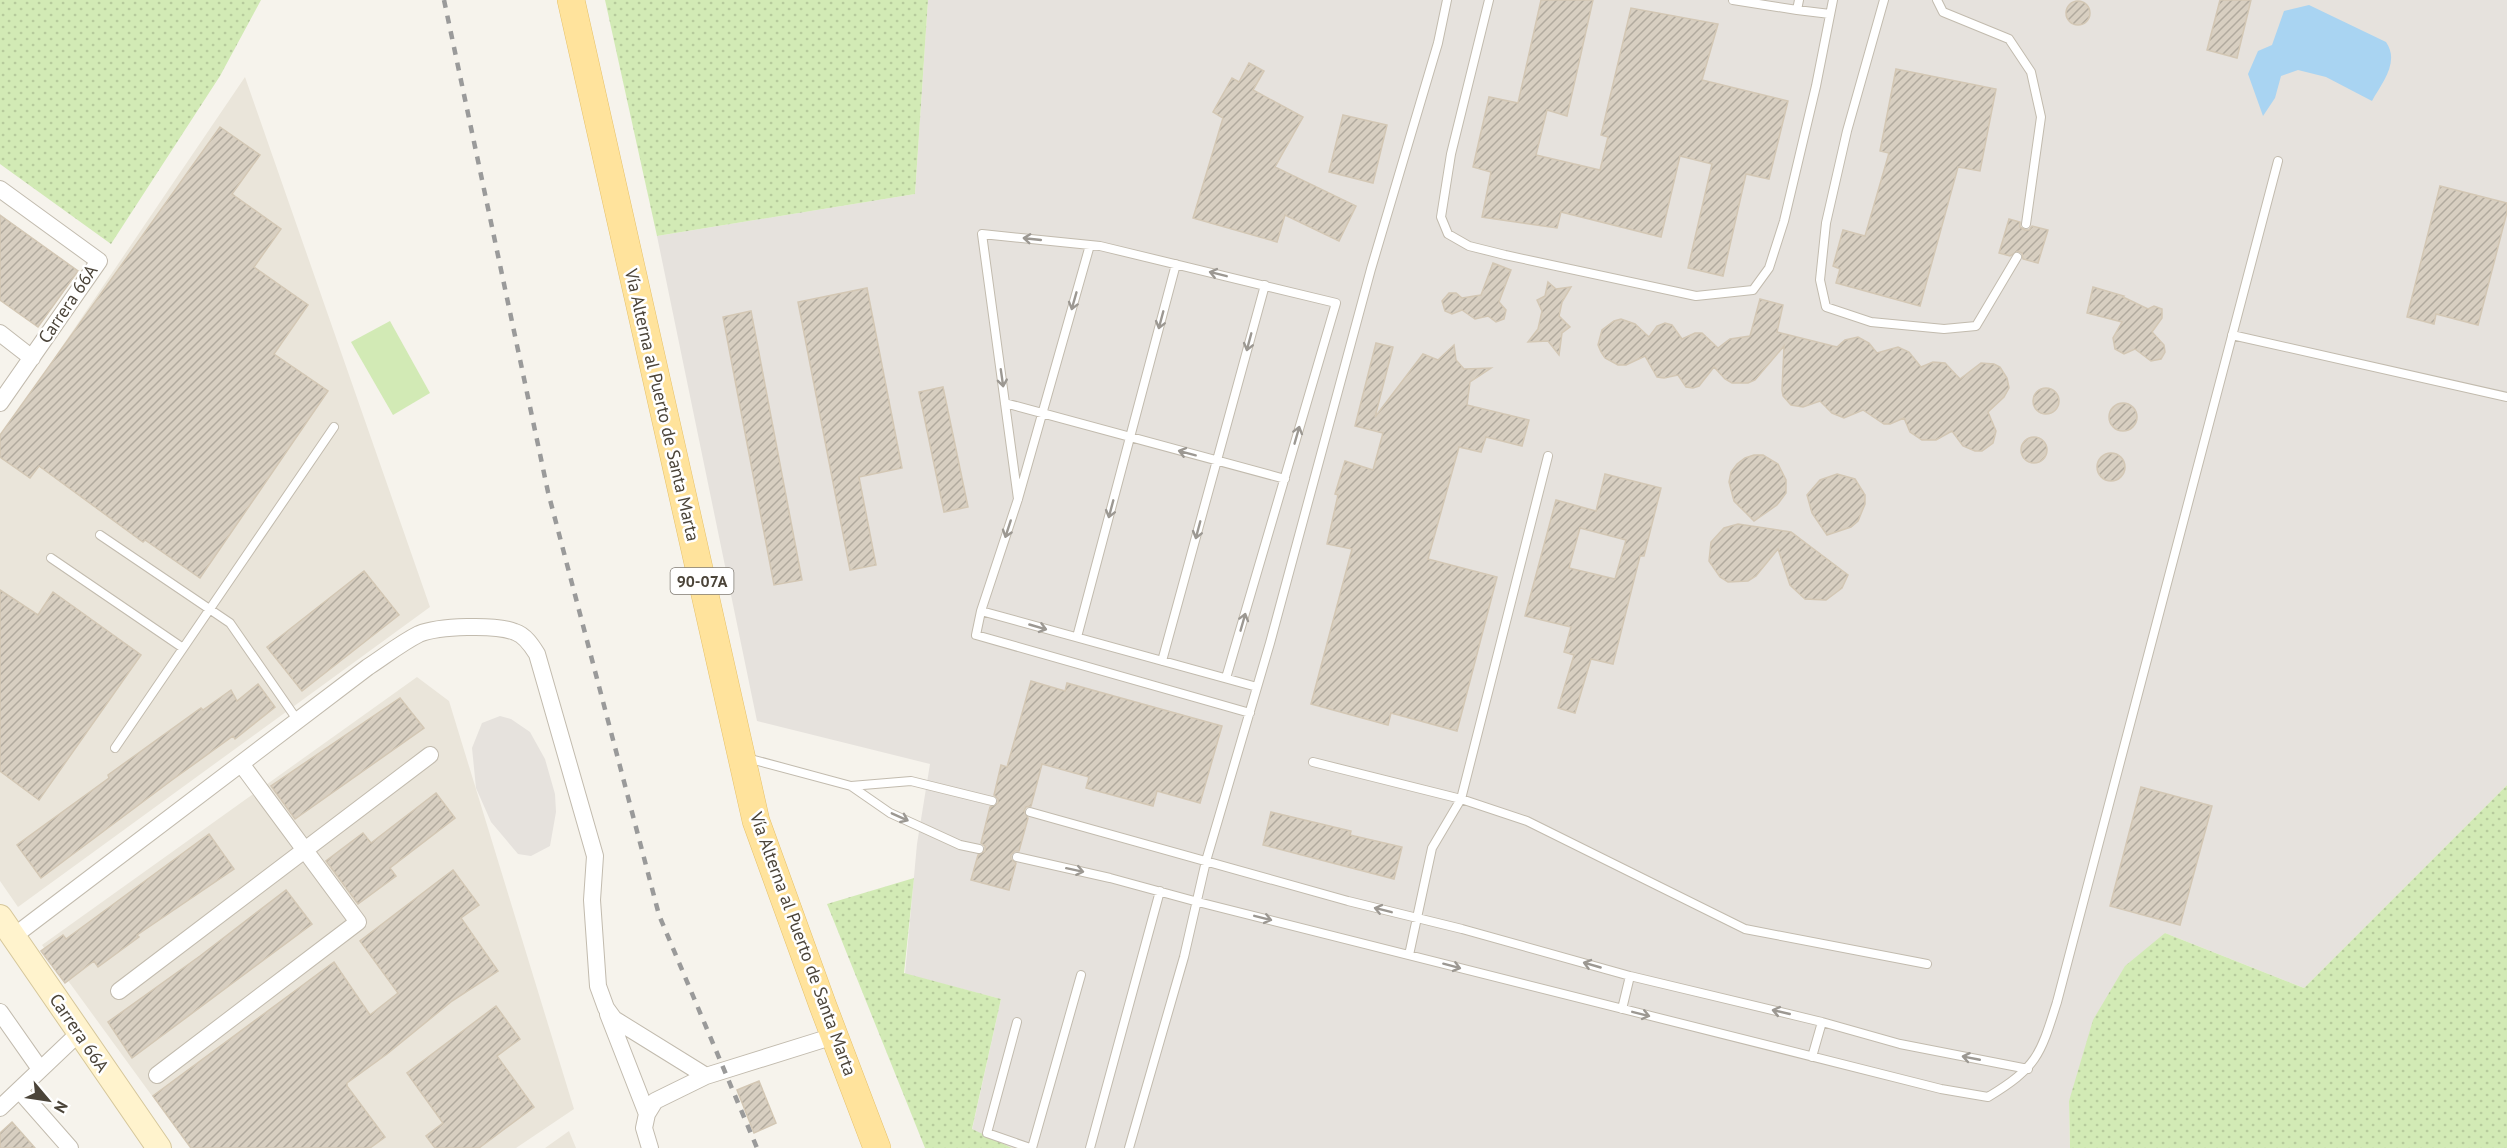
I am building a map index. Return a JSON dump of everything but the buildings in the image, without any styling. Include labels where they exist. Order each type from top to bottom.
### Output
[{"type":"main road","name":"Vía Alterna al Puerto de Santa Marta","points":[[571,0],[756,821],[877,1148]]},
{"type":"street","name":"Carrera 66A","points":[[0,189],[99,261],[0,403]]},
{"type":"street","name":"Carrera 66A","points":[[0,333],[32,357]]},
{"type":"street","points":[[7,926],[242,765],[368,667],[420,634],[461,627],[495,627],[516,632],[529,642],[537,654],[595,856],[592,900],[598,986],[647,1114]]},
{"type":"street","points":[[119,991],[430,755]]},
{"type":"street","points":[[157,1075],[358,922],[242,765]]},
{"type":"street","name":"Carrera 66A","points":[[7,926],[78,1033],[159,1148]]},
{"type":"street","points":[[606,1008],[614,1019],[706,1076]]},
{"type":"street","points":[[0,1012],[40,1069]]},
{"type":"street","points":[[0,1108],[78,1033]]},
{"type":"street","points":[[650,1148],[644,1128],[647,1114],[655,1101],[706,1076],[834,1036]]},
{"type":"street","points":[[19,1090],[70,1148]]},
{"type":"lane","points":[[1129,1148],[1198,902],[1206,861],[1250,713],[1371,269],[1438,43],[1447,0]]},
{"type":"lane","points":[[1490,0],[1451,154],[1441,216],[1449,234],[1469,246],[1696,296],[1753,290],[1769,268],[1800,157],[1833,0]]},
{"type":"lane","points":[[1733,0],[1830,15]]},
{"type":"lane","points":[[1797,10],[1798,0]]},
{"type":"lane","points":[[1884,0],[1848,131],[1826,223],[1820,280],[1826,307],[1871,322],[1944,329],[1976,326],[2017,257]]},
{"type":"lane","points":[[1937,0],[1943,12],[2009,39],[2031,72],[2041,117],[2026,224]]},
{"type":"lane","points":[[1017,857],[1160,891],[1941,1089],[1988,1097],[2028,1069],[2043,1046],[2057,1002],[2278,161]]},
{"type":"lane","points":[[1018,499],[982,234],[1090,245],[1336,303],[1226,678]]},
{"type":"lane","points":[[1090,245],[1018,499],[981,611],[976,633],[978,637],[1250,713]]},
{"type":"lane","points":[[1077,638],[1176,264]]},
{"type":"lane","points":[[1162,661],[1264,285]]},
{"type":"lane","points":[[2232,335],[2507,398]]},
{"type":"lane","points":[[1005,403],[1285,479]]},
{"type":"lane","points":[[115,748],[334,427]]},
{"type":"lane","points":[[1409,955],[1432,848],[1461,799],[1548,456]]},
{"type":"lane","points":[[100,535],[230,623],[298,721]]},
{"type":"lane","points":[[51,558],[183,648]]},
{"type":"lane","points":[[981,611],[1257,687]]},
{"type":"lane","points":[[742,757],[851,786],[911,781],[992,801]]},
{"type":"lane","points":[[1312,762],[1461,799],[1527,821],[1745,929],[1927,964]]},
{"type":"lane","points":[[851,786],[890,813],[960,845],[979,849]]},
{"type":"lane","points":[[1030,812],[1630,976],[1822,1022],[1900,1044],[2028,1069]]},
{"type":"lane","points":[[1090,1148],[1160,891]]},
{"type":"lane","points":[[1017,1022],[987,1133],[1031,1148],[1081,975]]},
{"type":"lane","points":[[1622,1009],[1630,976]]},
{"type":"lane","points":[[1812,1057],[1822,1022]]},
{"type":"shaded area","points":[[928,0],[2507,0],[2507,785],[2304,988],[2165,933],[2069,1101],[2070,1148],[1012,1148],[972,1130],[1001,999],[905,974],[917,844],[930,764],[757,721],[657,236],[915,194]]},
{"type":"shaded area","points":[[245,77],[430,607],[18,907],[0,881],[0,438]]},
{"type":"shaded area","points":[[417,677],[449,701],[574,1109],[516,1148],[190,1148],[42,945]]},
{"type":"shaded area","points":[[500,716],[511,719],[530,732],[545,759],[555,794],[556,812],[550,846],[531,856],[518,854],[491,822],[476,788],[472,748],[482,723]]},
{"type":"shaded area","points":[[569,1131],[576,1148],[545,1148]]},
{"type":"green space","points":[[0,0],[261,0],[220,76],[111,244],[0,164]]},
{"type":"green space","points":[[605,0],[928,0],[915,194],[657,236]]},
{"type":"green space","points":[[390,321],[430,393],[393,415],[351,342]]},
{"type":"green space","points":[[2507,785],[2507,1148],[2070,1148],[2069,1101],[2093,1020],[2125,966],[2165,933],[2304,988]]},
{"type":"green space","points":[[914,878],[904,973],[1001,999],[972,1129],[1012,1148],[925,1148],[827,904]]},
{"type":"water","points":[[2309,5],[2386,42],[2391,57],[2385,80],[2372,101],[2326,77],[2298,70],[2281,76],[2275,98],[2263,116],[2248,74],[2258,51],[2272,45],[2284,11]]},
{"type":"railway","points":[[444,0],[548,492],[659,915],[757,1148]]}]
